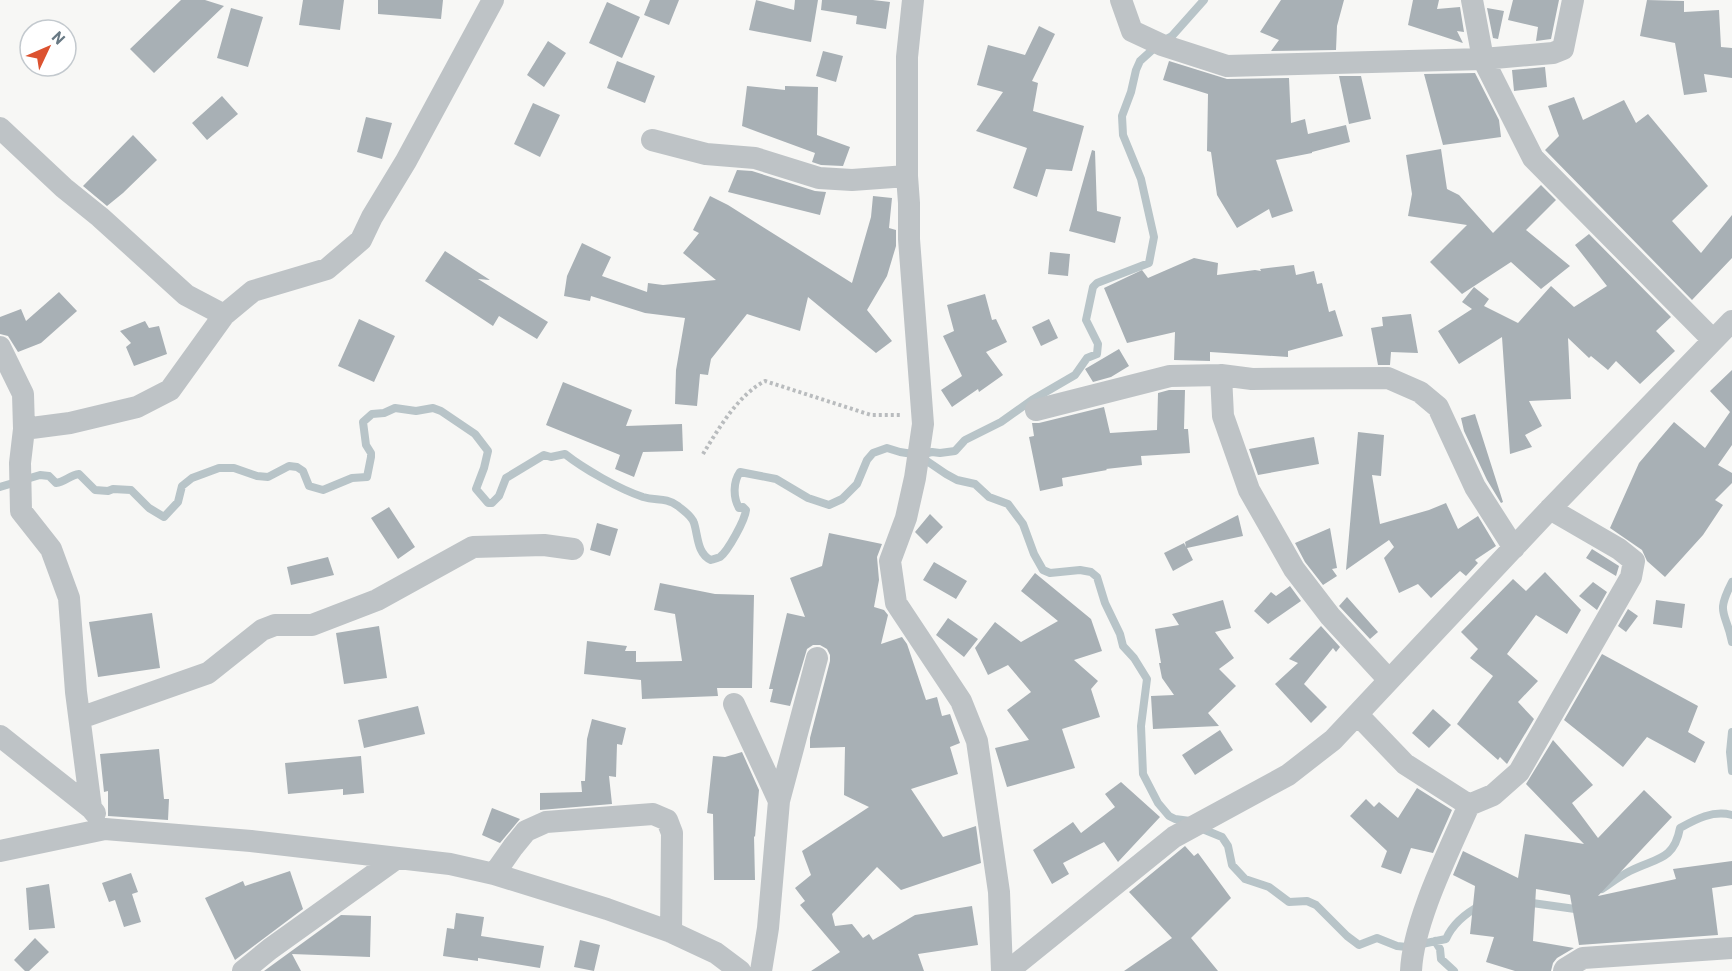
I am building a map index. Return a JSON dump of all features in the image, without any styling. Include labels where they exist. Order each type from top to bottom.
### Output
[{"type":"street","points":[[24,429],[70,423],[137,407],[170,390],[224,315],[253,291],[327,269],[361,240],[493,0]]},
{"type":"street","points":[[913,0],[907,57],[907,176],[909,239],[923,420],[915,478],[906,518],[890,561],[896,603],[961,701],[977,741],[999,892],[1002,971]]},
{"type":"street","points":[[1121,0],[1132,31],[1162,45],[1227,66],[1483,59],[1553,52],[1563,49],[1573,0]]},
{"type":"street","points":[[1472,0],[1483,59],[1533,158],[1713,340]]},
{"type":"street","points":[[2,138],[100,217],[186,295],[224,315]]},
{"type":"street","points":[[652,140],[706,154],[755,158],[819,178],[852,180],[907,176]]},
{"type":"street","points":[[1008,971],[1174,837],[1288,774],[1333,740],[1550,509],[1732,321]]},
{"type":"street","points":[[0,347],[23,394],[24,429],[20,463],[21,511],[51,549],[69,598],[91,808]]},
{"type":"street","points":[[1036,410],[1170,376],[1221,375],[1252,379],[1388,378],[1420,392],[1438,407],[1475,487],[1514,548]]},
{"type":"street","points":[[1221,375],[1223,416],[1248,490],[1294,569],[1330,616],[1389,680]]},
{"type":"street","points":[[1414,954],[1432,892],[1469,805],[1493,795],[1519,772],[1631,578],[1634,561],[1619,549],[1550,509]]},
{"type":"street","points":[[80,718],[208,673],[262,630],[275,625],[312,624],[377,600],[473,547],[544,545],[573,549]]},
{"type":"street","points":[[761,971],[768,928],[778,801],[817,658]]},
{"type":"street","points":[[734,704],[778,801]]},
{"type":"street","points":[[1358,715],[1405,765],[1469,805]]},
{"type":"street","points":[[0,736],[91,808],[105,829]]},
{"type":"street","points":[[494,874],[526,831],[546,822],[653,814],[667,820],[672,833],[671,932]]},
{"type":"street","points":[[0,851],[105,829],[250,841],[450,864],[494,874],[607,909],[671,932],[716,953],[740,971]]},
{"type":"street","points":[[243,971],[397,858]]},
{"type":"street","points":[[1564,971],[1583,958],[1732,948]]},
{"type":"path","points":[[703,454],[718,429],[751,388],[765,381],[871,416],[923,420]]},
{"type":"building","points":[[181,0],[205,0],[224,6],[154,73],[130,49]]},
{"type":"building","points":[[303,0],[344,0],[340,30],[299,25]]},
{"type":"building","points":[[378,0],[443,0],[441,19],[378,14]]},
{"type":"building","points":[[650,0],[679,0],[669,25],[644,15]]},
{"type":"building","points":[[756,0],[794,10],[795,0],[818,0],[811,42],[749,30]]},
{"type":"building","points":[[822,0],[890,2],[886,29],[856,24],[857,16],[821,10]]},
{"type":"building","points":[[1281,0],[1344,0],[1337,26],[1336,50],[1271,51],[1279,40],[1260,32]]},
{"type":"building","points":[[1413,0],[1439,0],[1437,9],[1460,7],[1464,32],[1457,31],[1463,43],[1408,25]]},
{"type":"building","points":[[1513,0],[1559,0],[1551,39],[1536,41],[1538,27],[1508,20]]},
{"type":"building","points":[[1647,0],[1684,1],[1684,12],[1719,10],[1721,47],[1732,48],[1732,78],[1704,74],[1707,92],[1684,95],[1675,43],[1640,36]]},
{"type":"building","points":[[607,2],[640,17],[622,58],[589,43]]},
{"type":"building","points":[[231,8],[263,17],[248,67],[217,58]]},
{"type":"building","points":[[1487,8],[1504,11],[1498,39],[1493,38]]},
{"type":"building","points":[[1039,26],[1055,34],[1032,81],[1038,83],[1033,111],[1084,126],[1072,171],[1046,169],[1037,197],[1013,188],[1027,148],[976,131],[1003,92],[977,85],[988,45],[1025,55]]},
{"type":"building","points":[[548,41],[566,53],[544,87],[527,75]]},
{"type":"building","points":[[823,51],[843,56],[836,82],[816,76]]},
{"type":"building","points":[[617,61],[655,76],[645,103],[607,88]]},
{"type":"building","points":[[1169,61],[1227,79],[1289,78],[1291,123],[1305,119],[1308,134],[1346,125],[1350,142],[1276,160],[1293,211],[1272,218],[1269,209],[1237,228],[1217,195],[1211,152],[1207,151],[1208,94],[1163,80]]},
{"type":"building","points":[[1545,67],[1547,87],[1514,91],[1512,70]]},
{"type":"building","points":[[1475,73],[1499,120],[1501,137],[1443,145],[1424,74]]},
{"type":"building","points":[[1339,76],[1361,76],[1371,119],[1349,124]]},
{"type":"building","points":[[747,86],[785,90],[785,86],[818,87],[817,135],[850,147],[843,166],[821,165],[812,162],[815,153],[742,126]]},
{"type":"building","points":[[222,96],[238,114],[207,140],[192,123]]},
{"type":"building","points":[[1574,97],[1583,120],[1624,100],[1636,123],[1648,114],[1708,186],[1672,221],[1701,253],[1732,215],[1732,258],[1692,300],[1545,150],[1559,136],[1548,106]]},
{"type":"building","points":[[533,103],[560,115],[540,157],[514,144]]},
{"type":"building","points":[[366,117],[392,123],[382,159],[357,152]]},
{"type":"building","points":[[133,135],[157,160],[107,206],[83,186]]},
{"type":"building","points":[[1441,149],[1447,189],[1459,195],[1493,233],[1541,185],[1556,200],[1526,230],[1570,266],[1541,289],[1511,262],[1462,294],[1430,262],[1467,225],[1408,216],[1412,194],[1406,155]]},
{"type":"building","points":[[1092,150],[1095,151],[1097,211],[1121,217],[1115,243],[1069,231]]},
{"type":"building","points":[[737,170],[752,171],[815,191],[826,192],[820,215],[728,192]]},
{"type":"building","points":[[710,196],[852,283],[871,217],[873,196],[892,198],[889,228],[896,230],[896,246],[887,276],[867,310],[892,341],[876,353],[808,297],[800,331],[747,314],[711,359],[708,375],[700,374],[697,406],[675,404],[676,370],[685,318],[645,313],[591,296],[590,301],[564,296],[567,276],[582,243],[611,257],[602,276],[647,292],[648,283],[663,285],[716,280],[683,253],[699,233],[693,230]]},
{"type":"building","points":[[1589,234],[1671,317],[1656,331],[1675,351],[1640,384],[1616,361],[1608,370],[1591,356],[1589,358],[1568,338],[1571,399],[1529,401],[1542,426],[1525,435],[1532,447],[1510,454],[1502,337],[1459,364],[1438,331],[1472,309],[1462,302],[1474,287],[1489,299],[1484,306],[1518,323],[1551,286],[1574,307],[1607,286],[1575,245]]},
{"type":"building","points":[[445,251],[490,280],[478,279],[548,322],[537,339],[499,316],[493,326],[425,281]]},
{"type":"building","points":[[1050,252],[1070,254],[1068,276],[1048,274]]},
{"type":"building","points":[[1194,258],[1218,263],[1217,275],[1294,265],[1296,275],[1314,271],[1317,284],[1322,283],[1329,312],[1335,310],[1343,336],[1288,351],[1288,357],[1210,352],[1210,361],[1174,360],[1175,332],[1127,343],[1104,288],[1142,270],[1148,278]]},
{"type":"building","points":[[59,292],[77,311],[41,343],[18,352],[8,336],[0,334],[0,317],[21,309],[26,321]]},
{"type":"building","points":[[985,294],[992,320],[996,319],[1007,342],[986,352],[1003,375],[952,407],[941,390],[962,376],[943,336],[954,331],[947,305]]},
{"type":"building","points":[[1411,314],[1418,353],[1391,352],[1390,365],[1378,365],[1371,328],[1383,326],[1382,317]]},
{"type":"building","points":[[359,319],[395,336],[374,382],[338,366]]},
{"type":"building","points":[[1049,319],[1058,338],[1041,346],[1032,327]]},
{"type":"building","points":[[145,321],[149,328],[159,326],[167,354],[134,366],[126,347],[131,343],[120,331]]},
{"type":"building","points":[[1119,349],[1129,366],[1111,377],[1093,382],[1085,369]]},
{"type":"building","points":[[1732,370],[1732,445],[1718,465],[1732,473],[1732,483],[1715,500],[1723,505],[1703,535],[1665,577],[1647,561],[1642,550],[1610,528],[1639,463],[1674,422],[1705,448],[1730,412],[1710,391]]},
{"type":"building","points":[[563,382],[632,410],[626,426],[682,424],[683,451],[643,452],[634,477],[615,469],[620,455],[546,425]]},
{"type":"building","points":[[1185,390],[1184,429],[1188,429],[1190,453],[1141,456],[1142,465],[1106,469],[1062,478],[1063,486],[1040,491],[1029,437],[1034,436],[1032,423],[1104,407],[1110,433],[1157,430],[1158,393]]},
{"type":"building","points":[[1475,414],[1503,502],[1501,503],[1487,480],[1464,431],[1461,418]]},
{"type":"building","points":[[1358,432],[1384,435],[1381,476],[1372,475],[1380,524],[1446,503],[1458,529],[1478,516],[1496,546],[1475,560],[1478,563],[1466,576],[1460,571],[1431,598],[1418,584],[1399,593],[1384,558],[1394,547],[1389,540],[1346,570]]},
{"type":"building","points":[[1314,437],[1319,464],[1258,475],[1249,449]]},
{"type":"building","points":[[389,507],[415,547],[398,559],[371,518]]},
{"type":"building","points":[[930,514],[943,527],[927,544],[915,532]]},
{"type":"building","points":[[1238,515],[1243,536],[1187,548],[1193,560],[1173,571],[1164,553],[1184,543],[1186,547],[1185,542]]},
{"type":"building","points":[[597,523],[618,529],[610,556],[590,550]]},
{"type":"building","points":[[1330,528],[1337,568],[1332,569],[1337,576],[1323,585],[1305,562],[1295,543]]},
{"type":"building","points":[[829,533],[882,544],[877,557],[879,580],[874,607],[884,610],[888,615],[881,644],[902,637],[907,644],[926,700],[937,697],[942,716],[950,714],[960,743],[950,747],[958,774],[911,789],[943,837],[976,826],[981,863],[901,890],[877,867],[832,914],[835,926],[852,924],[863,938],[869,934],[873,940],[915,915],[972,906],[978,945],[918,954],[924,971],[811,971],[840,952],[800,905],[805,901],[795,888],[811,875],[802,851],[869,807],[844,795],[845,747],[810,748],[810,738],[830,661],[827,649],[820,645],[813,645],[807,649],[790,706],[770,702],[773,689],[769,689],[787,613],[805,617],[790,578],[822,566]]},
{"type":"building","points":[[1592,549],[1619,566],[1616,576],[1586,558]]},
{"type":"building","points":[[328,557],[334,575],[291,585],[287,567]]},
{"type":"building","points":[[934,562],[967,581],[956,599],[923,580]]},
{"type":"building","points":[[1545,572],[1581,610],[1567,634],[1536,615],[1507,654],[1538,681],[1518,702],[1534,719],[1507,764],[1500,757],[1498,760],[1457,724],[1493,676],[1470,658],[1478,649],[1461,632],[1513,579],[1526,591]]},
{"type":"building","points":[[1035,573],[1091,619],[1102,651],[1074,660],[1098,681],[1091,689],[1100,717],[1062,729],[1075,768],[1007,787],[995,748],[1029,740],[1007,710],[1031,692],[1008,665],[988,675],[975,648],[995,622],[1021,642],[1058,621],[1021,591]]},
{"type":"building","points":[[1593,582],[1607,592],[1597,610],[1579,596]]},
{"type":"building","points":[[660,583],[715,594],[754,595],[752,688],[717,688],[718,696],[642,699],[641,680],[584,674],[587,641],[627,646],[625,651],[636,651],[636,662],[682,661],[675,614],[654,610]]},
{"type":"building","points":[[1290,586],[1301,601],[1268,624],[1254,611],[1271,592],[1276,596]]},
{"type":"building","points":[[1347,597],[1378,632],[1370,639],[1339,606]]},
{"type":"building","points":[[1223,600],[1231,628],[1215,632],[1234,658],[1219,669],[1236,686],[1208,713],[1219,726],[1153,729],[1151,696],[1174,695],[1162,678],[1155,629],[1179,625],[1172,614]]},
{"type":"building","points":[[1656,600],[1685,604],[1682,628],[1653,624]]},
{"type":"building","points":[[1628,609],[1638,616],[1626,632],[1618,626]]},
{"type":"building","points":[[152,613],[160,668],[98,677],[89,622]]},
{"type":"building","points":[[948,618],[978,639],[964,657],[936,635]]},
{"type":"building","points":[[379,626],[387,678],[344,684],[336,633]]},
{"type":"building","points":[[1321,626],[1340,647],[1336,652],[1333,648],[1304,684],[1327,707],[1311,723],[1275,684],[1298,663],[1289,659]]},
{"type":"building","points":[[1602,654],[1698,706],[1688,732],[1705,742],[1695,763],[1647,737],[1623,767],[1564,720]]},
{"type":"building","points":[[418,706],[425,734],[364,748],[358,720]]},
{"type":"building","points":[[1433,709],[1451,725],[1429,748],[1412,733]]},
{"type":"building","points":[[592,719],[626,728],[622,745],[617,744],[616,777],[609,776],[612,804],[540,810],[540,793],[582,792],[581,781],[585,781],[587,739]]},
{"type":"building","points":[[1220,730],[1233,750],[1195,775],[1182,755]]},
{"type":"building","points":[[1553,740],[1593,785],[1572,803],[1598,838],[1644,790],[1672,817],[1598,896],[1676,879],[1673,869],[1732,861],[1732,885],[1712,888],[1718,935],[1579,945],[1570,895],[1536,889],[1533,941],[1574,948],[1557,958],[1551,971],[1515,971],[1486,962],[1494,937],[1470,934],[1475,886],[1453,875],[1463,851],[1518,878],[1525,834],[1584,844],[1526,784]]},
{"type":"building","points":[[159,749],[164,799],[169,799],[168,820],[108,816],[108,791],[104,792],[100,754]]},
{"type":"building","points":[[742,752],[759,790],[754,836],[755,880],[714,880],[713,814],[707,813],[713,756],[725,757]]},
{"type":"building","points":[[361,756],[364,793],[343,795],[343,789],[288,794],[285,763]]},
{"type":"building","points":[[1121,782],[1160,817],[1118,862],[1104,842],[1063,863],[1069,874],[1052,884],[1033,850],[1073,822],[1081,833],[1115,807],[1105,794]]},
{"type":"building","points":[[1417,788],[1452,810],[1433,853],[1411,848],[1401,874],[1381,867],[1387,851],[1350,816],[1366,799],[1374,807],[1379,802],[1398,818]]},
{"type":"building","points":[[492,808],[520,819],[500,843],[482,835]]},
{"type":"building","points":[[1185,846],[1194,856],[1198,853],[1231,898],[1191,938],[1218,971],[1124,971],[1172,938],[1129,892]]},
{"type":"building","points":[[290,871],[303,909],[235,960],[205,898],[243,881],[245,886]]},
{"type":"building","points":[[131,873],[138,892],[132,894],[141,922],[124,927],[115,900],[109,902],[102,883]]},
{"type":"building","points":[[49,884],[55,928],[29,930],[26,888]]},
{"type":"building","points":[[456,913],[484,917],[481,936],[544,946],[540,968],[478,958],[478,961],[443,956],[447,928],[454,929]]},
{"type":"building","points":[[341,915],[371,916],[370,957],[292,954],[301,971],[264,971]]},
{"type":"building","points":[[35,938],[49,952],[29,971],[25,971],[14,960]]},
{"type":"building","points":[[580,940],[600,945],[594,971],[574,967]]},
{"type":"waterway","points":[[0,487],[40,475],[49,476],[56,483],[79,474],[95,490],[131,490],[149,508],[164,517],[178,502],[182,486],[192,478],[219,468],[234,468],[257,476],[268,477],[289,466],[297,467],[303,471],[309,486],[323,490],[352,478],[367,477],[371,453],[366,445],[363,422],[372,414],[384,413],[395,408],[416,411],[433,408],[475,434],[488,451],[476,489],[488,503],[492,503],[499,496],[506,478],[544,455],[551,457],[565,454],[623,489],[643,497],[665,500],[678,506],[693,520],[699,544],[706,557],[711,560],[719,557],[731,542],[745,515],[746,510],[743,507],[739,508],[735,494],[736,480],[740,472],[776,479],[808,498],[829,505],[842,499],[857,484],[867,460],[873,453],[887,448],[919,455],[955,451],[965,440],[1001,422],[1032,400],[1075,375],[1087,358],[1097,354],[1098,344],[1086,320],[1093,287],[1097,283],[1149,263],[1154,237],[1141,179],[1123,135],[1122,116],[1140,61],[1161,42],[1172,36],[1204,0]]},
{"type":"waterway","points":[[921,457],[957,480],[975,484],[989,497],[1008,504],[1023,524],[1034,554],[1043,570],[1050,573],[1080,570],[1091,572],[1097,577],[1123,646],[1134,658],[1147,679],[1141,726],[1143,774],[1158,803],[1169,816],[1190,821]]},
{"type":"waterway","points":[[1732,582],[1723,607],[1732,642]]},
{"type":"waterway","points":[[1732,732],[1730,752],[1732,771]]},
{"type":"waterway","points":[[1602,889],[1626,873],[1668,853],[1677,839],[1680,828],[1711,815],[1732,815]]},
{"type":"waterway","points":[[1200,828],[1222,837],[1228,846],[1232,865],[1245,879],[1269,887],[1289,902],[1307,901],[1316,905],[1359,945],[1377,938],[1397,946],[1407,947],[1446,939],[1460,919],[1481,905]]},
{"type":"waterway","points":[[1525,902],[1575,909],[1580,905]]},
{"type":"waterway","points":[[1435,941],[1440,949],[1441,959],[1454,971]]}]
